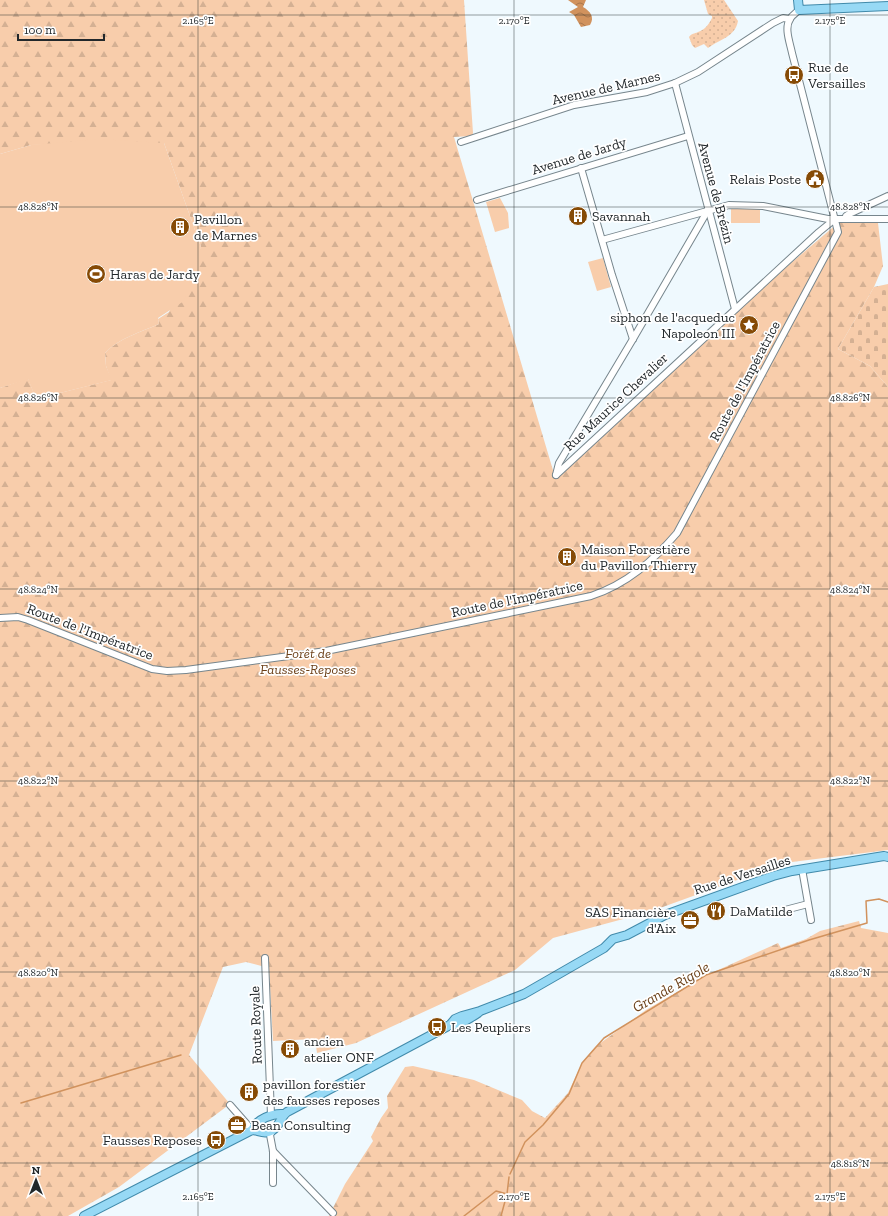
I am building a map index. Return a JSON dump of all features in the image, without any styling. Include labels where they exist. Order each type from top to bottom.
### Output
[{"type":"main road","points":[[798,0],[799,10],[888,6]]},
{"type":"main road","name":"Rue de Versailles","points":[[284,1114],[341,1082],[450,1025],[469,1020],[480,1011],[524,994],[604,948],[617,945],[627,935],[665,915],[773,876],[802,869],[884,856],[888,857]]},
{"type":"main road","name":"Rue de Versailles","points":[[871,859],[888,860]]},
{"type":"main road","points":[[84,1216],[255,1131],[267,1133],[273,1130],[278,1126],[284,1114],[276,1113],[271,1115],[256,1124],[255,1131]]},
{"type":"street","points":[[799,10],[790,19],[788,29],[792,53],[834,219]]},
{"type":"street","name":"Avenue de Marnes","points":[[461,142],[574,105],[647,92],[674,83],[698,72],[773,23],[783,18],[790,19]]},
{"type":"street","name":"Avenue de Brézin","points":[[674,83],[735,309]]},
{"type":"street","name":"Avenue de Jardy","points":[[477,200],[688,136]]},
{"type":"street","points":[[581,168],[633,339]]},
{"type":"street","points":[[846,219],[846,216],[849,214],[888,196]]},
{"type":"street","points":[[602,240],[729,205],[763,206],[834,219],[888,219]]},
{"type":"street","points":[[633,339],[708,210]]},
{"type":"street","name":"Rue Maurice Chevalier","points":[[633,339],[559,463],[556,475],[834,219]]},
{"type":"street","name":"Route de l'Impératrice","points":[[0,618],[18,617],[28,620],[152,669],[167,671],[231,665],[326,651],[591,596],[608,590],[642,568],[660,553],[677,533],[838,232],[834,219]]},
{"type":"street","points":[[802,869],[811,920]]},
{"type":"street","points":[[785,910],[808,904]]},
{"type":"street","name":"Route Royale","points":[[266,958],[271,1115]]},
{"type":"street","points":[[230,1105],[333,1213]]},
{"type":"street","points":[[273,1130],[270,1135],[273,1183]]},
{"type":"green space","name":"Forêt de Fausses-Reposes","points":[[0,0],[464,0],[473,133],[472,136],[454,137],[555,477],[777,275],[838,223],[878,223],[883,266],[874,287],[838,349],[870,366],[888,387],[888,850],[784,863],[649,912],[553,938],[515,970],[356,1043],[317,1053],[315,1039],[273,1041],[269,968],[246,962],[223,967],[189,1055],[230,1104],[119,1187],[68,1216],[0,1216],[0,388],[28,378],[36,399],[111,380],[106,366],[105,353],[123,339],[159,324],[158,319],[169,312],[201,247],[164,143],[31,145],[0,154]]},
{"type":"green space","points":[[704,0],[724,0],[738,21],[734,31],[726,37],[708,48],[704,44],[695,48],[689,37],[705,28],[712,18],[712,16],[708,14]]},
{"type":"green space","name":"Haras de Jardy","points":[[98,139],[164,143],[201,247],[184,301],[158,318],[159,324],[123,339],[105,353],[106,366],[112,380],[36,399],[28,379],[0,388],[0,154],[31,145]]},
{"type":"green space","points":[[500,198],[508,213],[509,228],[495,232],[486,202]]},
{"type":"green space","points":[[731,209],[760,209],[760,223],[731,223]]},
{"type":"green space","points":[[603,258],[611,287],[597,291],[588,262]]},
{"type":"green space","points":[[888,284],[888,387],[870,366],[838,349],[874,287]]},
{"type":"green space","points":[[859,921],[861,928],[888,933],[888,1216],[329,1216],[345,1184],[373,1141],[371,1137],[388,1108],[387,1096],[405,1067],[413,1066],[474,1080],[522,1100],[532,1111],[545,1118],[568,1093],[582,1063],[595,1047],[646,1010],[705,976],[778,943],[781,948],[806,939],[820,931]]},
{"type":"water","points":[[568,0],[586,0],[583,7],[591,14],[592,19],[590,25],[581,27],[574,15],[569,12],[578,7]]},
{"type":"waterway","name":"Grande Rigole","points":[[510,1174],[525,1142],[543,1125],[569,1094],[582,1063],[604,1038],[706,975],[809,940],[867,923],[866,901],[879,899],[888,902]]},
{"type":"waterway","points":[[21,1103],[181,1055]]},
{"type":"waterway","name":"Grande Rigole","points":[[501,1216],[507,1194],[509,1177]]},
{"type":"waterway","points":[[464,1216],[496,1191],[507,1194]]},
{"type":"place","name":"Rue de Versailles","points":[[794,75]]},
{"type":"place","name":"Relais Poste","points":[[815,179]]},
{"type":"place","name":"Savannah","points":[[578,216]]},
{"type":"place","name":"Pavillon de Marnes","points":[[180,227]]},
{"type":"place","name":"Haras de Jardy","points":[[96,274]]},
{"type":"place","name":"siphon de l'acqueduc Napoleon III","points":[[749,325]]},
{"type":"place","name":"Maison Forestière du Pavillon Thierry","points":[[567,557]]},
{"type":"place","name":"DaMatilde","points":[[716,911]]},
{"type":"place","name":"SAS Financière d'Aix","points":[[690,920]]},
{"type":"place","name":"Les Peupliers","points":[[437,1027]]},
{"type":"place","name":"ancien atelier ONF","points":[[290,1049]]},
{"type":"place","name":"pavillon forestier des fausses reposes","points":[[249,1092]]},
{"type":"place","name":"Bean Consulting","points":[[237,1125]]},
{"type":"place","name":"Fausses Reposes","points":[[216,1140]]}]
